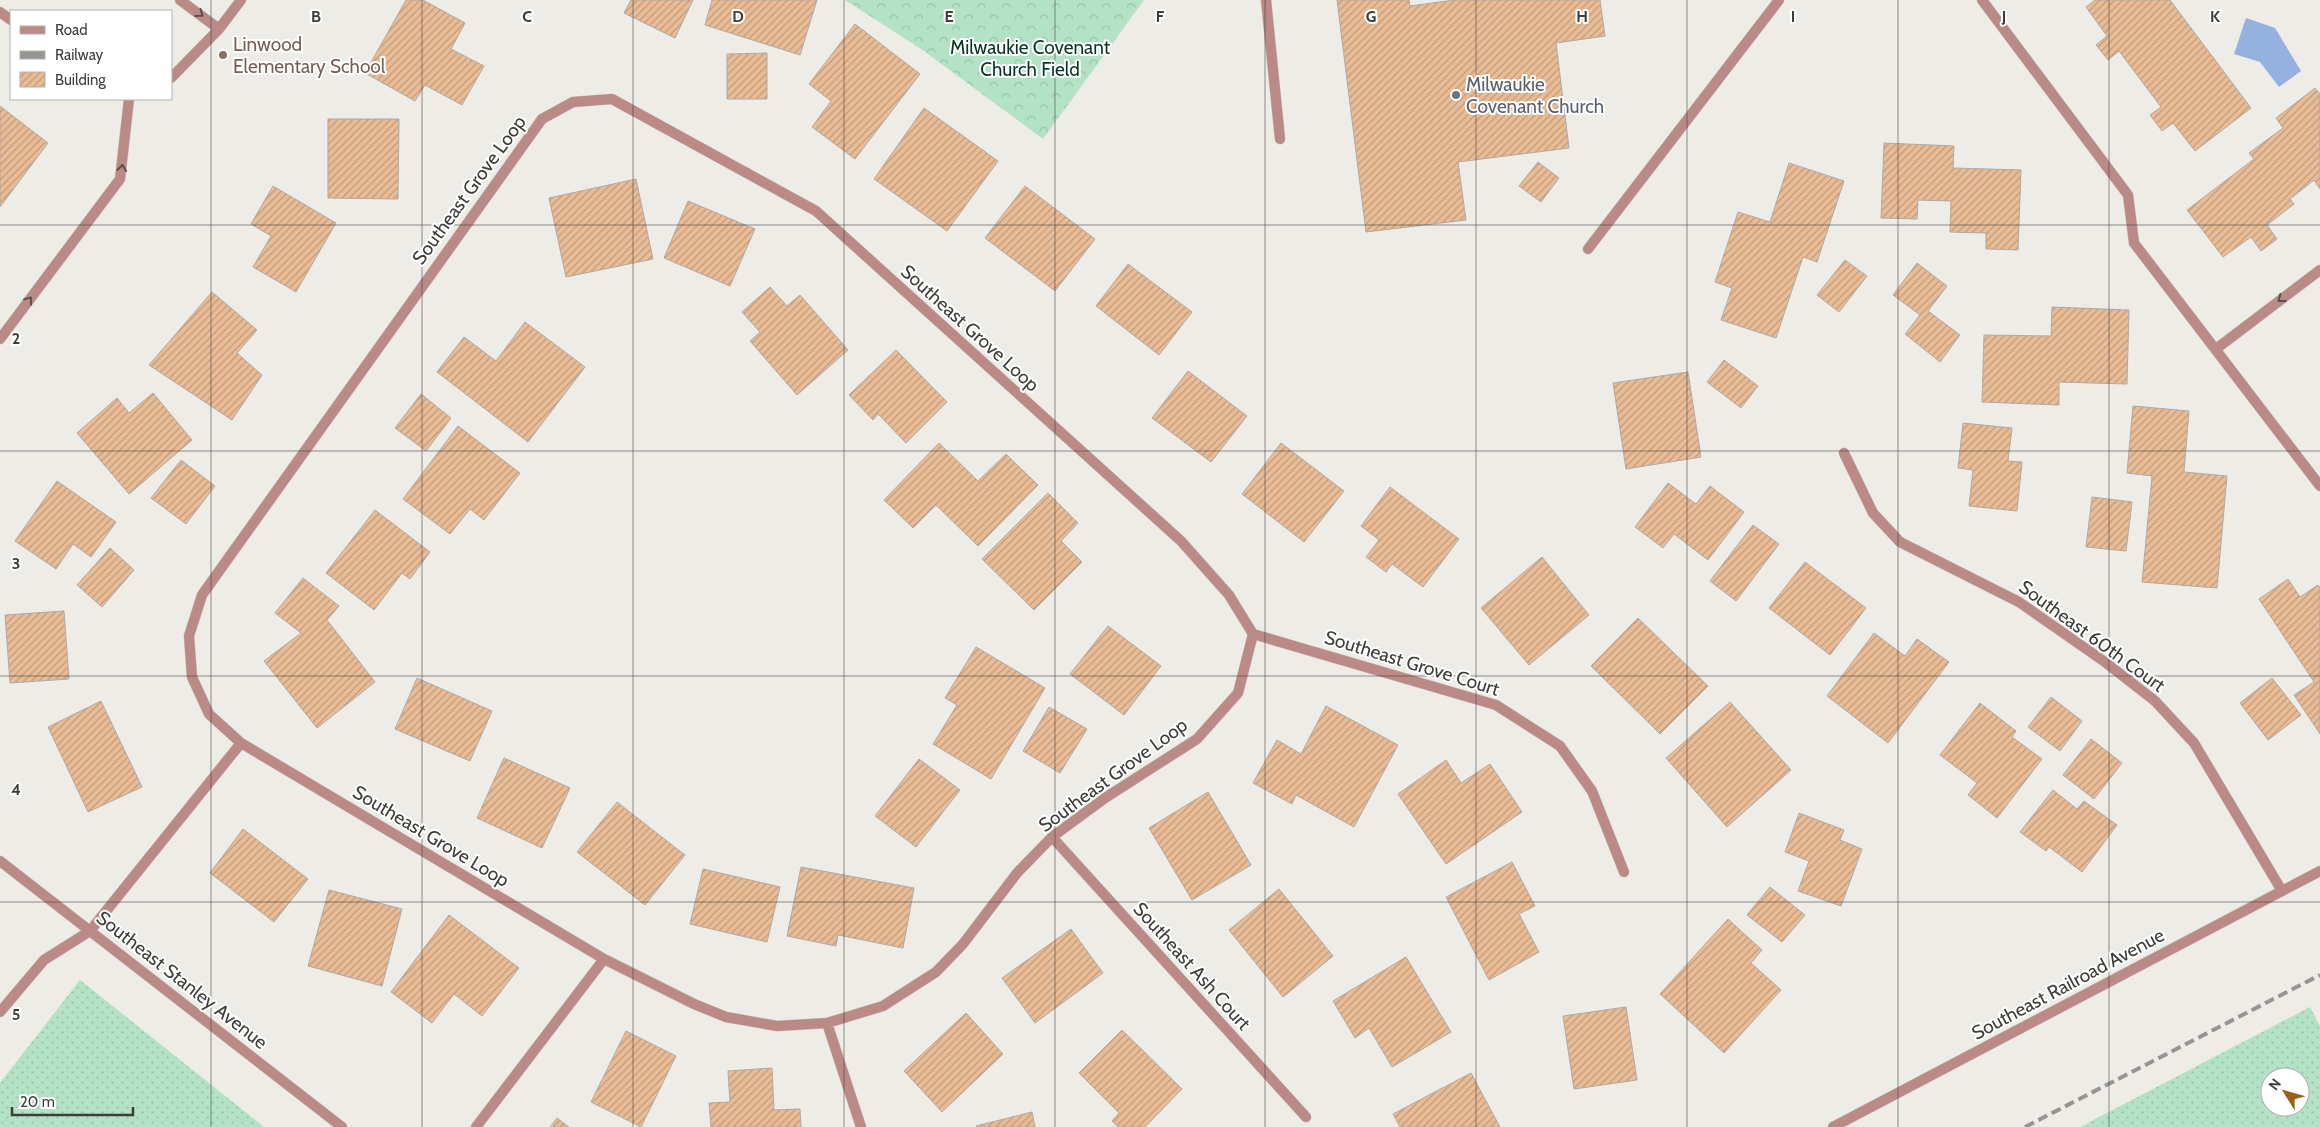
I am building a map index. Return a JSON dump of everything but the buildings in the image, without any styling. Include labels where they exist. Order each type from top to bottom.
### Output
[{"type":"street","points":[[180,0],[220,29]]},
{"type":"street","points":[[172,77],[220,29],[241,0]]},
{"type":"street","points":[[1266,0],[1280,139]]},
{"type":"street","points":[[1588,249],[1779,0]]},
{"type":"street","points":[[1982,0],[2128,195],[2134,243],[2320,486]]},
{"type":"street","points":[[0,338],[120,179],[129,100]]},
{"type":"street","name":"Southeast Grove Loop","points":[[612,100],[816,211],[1181,541],[1229,594],[1253,634],[1238,692],[1197,739],[1105,798],[1052,837],[1018,873],[963,944],[936,972],[883,1006],[827,1023],[777,1026],[726,1017],[694,1004],[604,959],[241,742],[209,714],[192,677],[188,636],[202,596],[542,119],[573,102],[612,100]]},
{"type":"street","points":[[2216,349],[2320,270]]},
{"type":"street","name":"Southeast 60th Court","points":[[1844,453],[1873,513],[1900,542],[2019,602],[2105,662],[2155,701],[2194,743],[2282,891]]},
{"type":"street","name":"Southeast Grove Court","points":[[1253,634],[1496,705],[1560,746],[1592,791],[1624,872]]},
{"type":"street","points":[[0,1012],[44,960],[90,931],[241,742]]},
{"type":"street","name":"Southeast Ash Court","points":[[1052,837],[1306,1118]]},
{"type":"street","name":"Southeast Stanley Avenue","points":[[0,861],[342,1127]]},
{"type":"street","name":"Southeast Railroad Avenue","points":[[1833,1127],[2320,871]]},
{"type":"street","points":[[476,1127],[604,959]]},
{"type":"street","points":[[827,1023],[861,1127]]},
{"type":"green space","name":"Milwaukie Covenant Church Field","points":[[845,0],[1144,0],[1043,139],[924,51]]},
{"type":"green space","points":[[80,980],[264,1127],[0,1127],[0,1083]]},
{"type":"green space","points":[[2310,1007],[2320,1026],[2320,1127],[2080,1127]]},
{"type":"water","points":[[2246,18],[2275,28],[2301,71],[2279,87],[2260,62],[2234,54]]},
{"type":"railway","points":[[2025,1127],[2320,975]]},
{"type":"place","name":"Linwood Elementary School","points":[[223,55]]},
{"type":"place","name":"Milwaukie Covenant Church","points":[[1456,95]]}]
